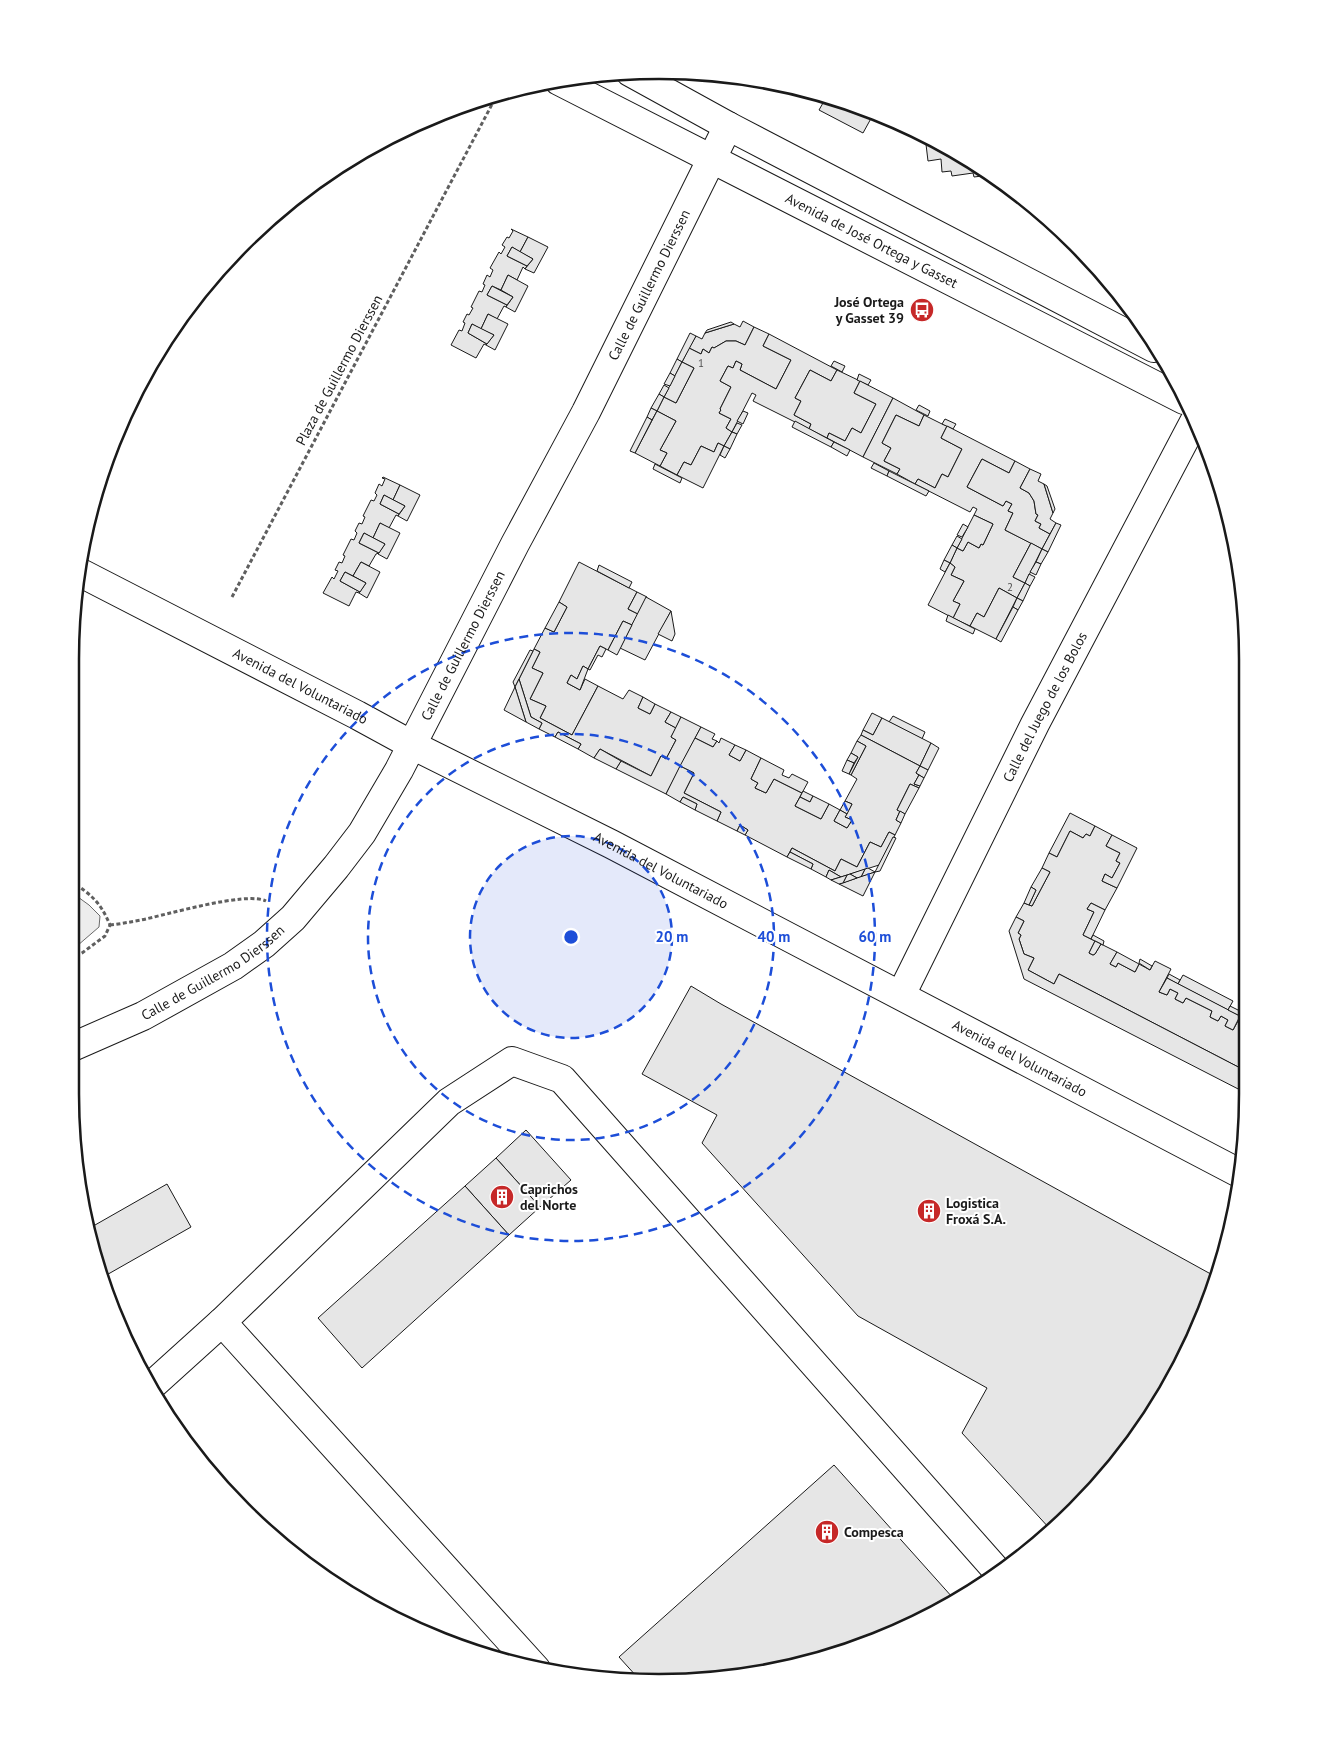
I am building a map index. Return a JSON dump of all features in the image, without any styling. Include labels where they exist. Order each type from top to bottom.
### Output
[{"type":"street","points":[[643,79],[728,126],[1145,343]]},
{"type":"street","name":"Avenida de José Ortega y Gasset","points":[[568,86],[1176,396]]},
{"type":"street","name":"Calle de Guillermo Dierssen","points":[[79,1044],[143,1016],[233,966],[264,944],[293,918],[362,833],[412,745],[510,553],[586,412],[728,126]]},
{"type":"street","name":"Calle del Juego de los Bolos","points":[[901,996],[1035,724],[1191,428]]},
{"type":"street","name":"Avenida del Voluntariado","points":[[85,575],[412,745],[612,844],[1234,1170]]},
{"type":"street","points":[[155,1382],[222,1322],[449,1102],[512,1061],[562,1079],[994,1567]]},
{"type":"street","points":[[222,1322],[526,1658]]},
{"type":"path","name":"Plaza de Guillermo Dierssen","points":[[232,597],[492,104]]},
{"type":"path","points":[[79,887],[92,896],[104,910],[110,925]]},
{"type":"path","points":[[110,925],[140,920],[220,901],[247,899],[263,900],[293,918]]},
{"type":"path","points":[[79,954],[104,936],[110,925]]},
{"type":"shaded area","points":[[79,898],[100,916],[99,927],[79,944]]},
{"type":"building","points":[[823,103],[871,119],[863,133],[819,110]]},
{"type":"building","points":[[926,144],[949,156],[980,176],[974,177],[973,173],[952,176],[951,171],[942,172],[941,159],[928,161]]},
{"type":"building","points":[[511,229],[528,237],[520,252],[512,247],[507,256],[527,266],[525,269],[523,267],[517,280],[508,275],[501,290],[492,286],[487,295],[507,305],[506,307],[504,306],[497,319],[488,314],[481,329],[472,324],[468,333],[487,344],[484,344],[476,358],[451,345],[459,330],[462,331],[465,323],[463,322],[473,308],[471,307],[479,291],[482,292],[487,275],[490,277],[493,270],[490,268],[499,252],[501,254],[505,247],[502,245],[513,231]]},
{"type":"building","points":[[528,237],[548,247],[534,273],[525,269],[533,259],[520,252]]},
{"type":"building","points":[[512,247],[533,259],[527,266],[507,256]]},
{"type":"building","points":[[508,275],[528,286],[515,312],[506,307],[513,297],[501,290]]},
{"type":"building","points":[[492,286],[513,297],[507,305],[487,295]]},
{"type":"building","points":[[488,314],[508,324],[495,350],[486,345],[494,335],[481,329]]},
{"type":"building","points":[[743,321],[754,327],[745,345],[736,341],[726,341],[714,348],[712,347],[709,353],[703,349],[701,354],[689,348],[696,336],[702,339],[705,333],[734,324],[740,327]]},
{"type":"building","points":[[731,322],[734,324],[705,333],[707,330]]},
{"type":"building","points":[[472,324],[494,335],[487,344],[468,333]]},
{"type":"building","points":[[754,327],[769,334],[763,346],[791,360],[776,389],[740,370],[742,364],[736,361],[733,368],[728,366],[720,381],[731,387],[719,413],[731,419],[726,428],[732,432],[724,446],[718,443],[714,452],[701,446],[691,465],[684,462],[677,475],[660,466],[667,453],[660,450],[676,421],[657,411],[664,397],[676,403],[694,368],[682,362],[689,348],[701,354],[703,349],[709,353],[712,347],[714,348],[726,341],[736,341],[745,345]]},
{"type":"building","points":[[690,333],[696,336],[682,362],[677,359]]},
{"type":"building","points":[[769,334],[837,370],[831,381],[810,370],[795,398],[801,401],[794,415],[811,424],[809,429],[753,401],[756,395],[752,393],[732,432],[726,428],[731,419],[719,413],[731,387],[720,381],[728,366],[733,368],[736,361],[742,364],[740,370],[776,389],[791,360],[763,346]]},
{"type":"building","points":[[677,359],[682,362],[675,376],[670,373]]},
{"type":"building","points":[[834,361],[845,366],[842,372],[831,366]]},
{"type":"building","points":[[682,362],[694,368],[676,403],[664,397]]},
{"type":"building","points":[[810,370],[831,381],[837,370],[860,381],[854,393],[876,404],[861,433],[852,428],[845,441],[829,433],[827,438],[809,429],[811,424],[794,415],[801,401],[795,398]]},
{"type":"building","points":[[670,373],[675,376],[670,386],[664,384]]},
{"type":"building","points":[[859,374],[871,380],[868,385],[857,380]]},
{"type":"building","points":[[860,381],[893,398],[863,457],[827,438],[829,433],[845,441],[852,428],[861,433],[876,404],[854,393]]},
{"type":"building","points":[[664,385],[669,388],[664,397],[659,394]]},
{"type":"building","points":[[659,394],[664,397],[657,411],[651,408]]},
{"type":"building","points":[[893,398],[924,415],[919,426],[896,415],[882,443],[891,448],[884,461],[900,469],[897,474],[863,457]]},
{"type":"building","points":[[919,405],[930,411],[928,416],[916,410]]},
{"type":"building","points":[[651,408],[657,411],[652,420],[647,417]]},
{"type":"building","points":[[657,411],[676,421],[660,450],[667,453],[660,466],[635,453]]},
{"type":"building","points":[[743,411],[748,413],[743,424],[737,421]]},
{"type":"building","points":[[896,415],[919,426],[924,415],[947,426],[941,438],[962,449],[948,477],[942,474],[935,488],[918,479],[915,484],[897,474],[900,469],[884,461],[891,448],[882,443]]},
{"type":"building","points":[[647,417],[652,420],[635,453],[630,451]]},
{"type":"building","points":[[945,419],[956,424],[953,429],[942,424]]},
{"type":"building","points":[[795,421],[834,442],[831,447],[792,427]]},
{"type":"building","points":[[737,423],[742,425],[737,434],[732,432]]},
{"type":"building","points":[[947,426],[1015,461],[1009,473],[982,459],[967,487],[1003,506],[1006,501],[1012,504],[1008,511],[1013,513],[1005,530],[1031,543],[1013,577],[1025,583],[1017,598],[999,588],[984,617],[977,613],[970,626],[953,618],[960,604],[953,601],[964,581],[951,575],[955,567],[950,563],[957,548],[963,551],[968,542],[979,548],[981,544],[983,545],[993,524],[974,515],[977,509],[973,507],[970,512],[915,484],[918,479],[935,488],[942,474],[948,477],[962,449],[941,438]]},
{"type":"building","points":[[732,432],[737,434],[730,449],[724,446]]},
{"type":"building","points":[[834,442],[850,450],[847,456],[831,447]]},
{"type":"building","points":[[718,443],[724,446],[703,488],[677,475],[684,462],[691,465],[701,446],[714,452]]},
{"type":"building","points":[[724,446],[730,449],[725,458],[720,455]]},
{"type":"building","points":[[982,459],[1009,473],[1015,461],[1030,469],[1020,488],[1029,493],[1034,501],[1036,514],[1038,515],[1035,521],[1041,524],[1039,528],[1050,534],[1042,549],[1005,530],[1013,513],[1008,511],[1012,504],[1006,501],[1003,506],[967,487]]},
{"type":"building","points":[[874,463],[889,471],[887,476],[871,468]]},
{"type":"building","points":[[655,464],[682,478],[680,483],[653,469]]},
{"type":"building","points":[[1030,469],[1041,474],[1038,481],[1044,484],[1053,513],[1050,519],[1056,523],[1050,534],[1039,528],[1041,524],[1035,521],[1038,515],[1036,514],[1034,501],[1029,493],[1020,488]]},
{"type":"building","points":[[889,471],[929,491],[926,496],[887,476]]},
{"type":"building","points":[[383,477],[400,485],[393,500],[384,495],[380,504],[399,514],[398,516],[396,515],[389,528],[380,523],[373,538],[364,533],[359,543],[379,553],[376,554],[369,566],[361,562],[353,576],[345,572],[340,581],[360,592],[356,592],[349,606],[323,593],[332,577],[334,579],[338,571],[335,570],[339,562],[342,563],[345,556],[343,555],[351,539],[354,540],[357,533],[355,531],[359,523],[362,524],[365,517],[363,516],[371,500],[374,501],[379,484],[382,486],[385,479]]},
{"type":"building","points":[[1044,484],[1047,486],[1055,509],[1053,513]]},
{"type":"building","points":[[400,485],[420,495],[407,521],[398,516],[405,506],[393,500]]},
{"type":"building","points":[[384,495],[405,506],[399,514],[380,504]]},
{"type":"building","points":[[974,515],[993,524],[983,545],[981,544],[979,548],[968,542],[963,551],[957,548]]},
{"type":"building","points":[[380,523],[400,533],[387,559],[378,554],[385,544],[373,538]]},
{"type":"building","points":[[1056,523],[1061,525],[1048,552],[1042,549]]},
{"type":"building","points":[[963,524],[968,527],[962,537],[957,535]]},
{"type":"building","points":[[364,533],[385,544],[379,553],[359,543]]},
{"type":"building","points":[[957,536],[962,539],[957,548],[952,545]]},
{"type":"building","points":[[1031,543],[1042,549],[1025,583],[1013,577]]},
{"type":"building","points":[[952,545],[957,548],[950,563],[944,560]]},
{"type":"building","points":[[1042,549],[1048,552],[1041,564],[1036,562]]},
{"type":"building","points":[[944,560],[950,563],[945,572],[940,569]]},
{"type":"building","points":[[361,562],[380,572],[367,598],[359,593],[366,583],[353,576]]},
{"type":"building","points":[[579,562],[637,592],[628,609],[638,614],[632,625],[623,621],[608,650],[600,646],[588,669],[583,666],[577,679],[571,675],[567,683],[580,690],[585,679],[598,686],[572,735],[540,718],[546,706],[530,699],[543,673],[532,668],[540,652],[534,649],[545,628],[554,632],[567,607],[559,602]]},
{"type":"building","points":[[1036,562],[1041,564],[1036,575],[1030,572]]},
{"type":"building","points":[[950,563],[955,567],[951,575],[964,581],[953,601],[960,604],[953,618],[928,605]]},
{"type":"building","points":[[599,565],[632,582],[629,588],[597,571]]},
{"type":"building","points":[[345,572],[366,583],[360,592],[340,581]]},
{"type":"building","points":[[1029,574],[1035,577],[1030,586],[1025,583]]},
{"type":"building","points":[[1025,583],[1030,586],[1023,601],[1017,598]]},
{"type":"building","points":[[999,588],[1017,598],[996,639],[970,626],[977,613],[984,617]]},
{"type":"building","points":[[637,592],[647,597],[638,614],[628,609]]},
{"type":"building","points":[[646,597],[671,611],[645,660],[620,648]]},
{"type":"building","points":[[1017,598],[1023,601],[1018,610],[1013,607]]},
{"type":"building","points":[[559,602],[567,607],[554,632],[545,628]]},
{"type":"building","points":[[1013,607],[1018,610],[1001,642],[996,639]]},
{"type":"building","points":[[671,611],[675,634],[672,641],[658,634]]},
{"type":"building","points":[[948,615],[975,629],[973,634],[946,621]]},
{"type":"building","points":[[623,621],[632,625],[617,655],[608,650]]},
{"type":"building","points":[[600,646],[606,649],[602,657],[598,655],[590,670],[588,669]]},
{"type":"building","points":[[534,649],[540,652],[532,668],[543,673],[530,699],[546,706],[540,718],[572,735],[598,686],[623,699],[629,690],[643,697],[638,708],[650,714],[655,704],[671,712],[665,722],[676,728],[671,737],[676,740],[666,759],[661,756],[651,776],[600,749],[594,758],[578,749],[581,744],[558,732],[555,737],[539,729],[542,723],[531,717],[519,679]]},
{"type":"building","points":[[530,650],[533,651],[515,687],[513,682]]},
{"type":"building","points":[[583,666],[588,669],[580,690],[567,683],[571,675],[577,679]]},
{"type":"building","points":[[519,679],[531,717],[542,723],[539,729],[526,722],[515,687]]},
{"type":"building","points":[[515,687],[526,722],[504,710]]},
{"type":"building","points":[[643,697],[655,704],[650,714],[638,708]]},
{"type":"building","points":[[671,712],[681,717],[676,728],[665,722]]},
{"type":"building","points":[[872,713],[882,718],[873,735],[863,730]]},
{"type":"building","points":[[893,716],[925,732],[922,739],[889,722]]},
{"type":"building","points":[[681,717],[701,727],[666,794],[616,769],[621,761],[651,776],[661,756],[666,759],[676,740],[671,737]]},
{"type":"building","points":[[882,718],[931,743],[920,766],[861,735],[863,730],[873,735]]},
{"type":"building","points":[[701,727],[715,734],[712,739],[717,741],[713,747],[695,738]]},
{"type":"building","points":[[558,732],[581,744],[578,749],[555,737]]},
{"type":"building","points":[[861,735],[920,766],[916,773],[919,775],[914,784],[920,786],[919,788],[910,784],[897,810],[900,811],[896,820],[901,823],[895,835],[889,832],[881,847],[870,842],[857,867],[841,859],[835,871],[792,848],[787,857],[745,835],[748,830],[740,825],[737,831],[717,821],[721,812],[684,793],[694,773],[680,766],[695,738],[713,747],[717,741],[719,743],[721,738],[735,745],[729,755],[740,761],[746,750],[761,758],[751,779],[758,783],[755,788],[766,793],[774,779],[802,793],[795,806],[821,819],[829,804],[840,810],[834,821],[847,828],[852,820],[845,817],[852,804],[845,801],[857,779],[851,775],[866,746],[857,741]]},
{"type":"building","points":[[857,741],[866,746],[851,775],[849,774],[858,757],[851,753]]},
{"type":"building","points":[[931,743],[939,748],[928,770],[920,766]]},
{"type":"building","points":[[735,745],[746,750],[740,761],[729,755]]},
{"type":"building","points":[[600,749],[621,761],[616,769],[594,758]]},
{"type":"building","points":[[851,753],[858,757],[854,763],[847,760]]},
{"type":"building","points":[[761,758],[784,770],[782,775],[789,778],[792,774],[808,782],[802,793],[774,779],[766,793],[755,788],[758,783],[751,779]]},
{"type":"building","points":[[847,760],[854,763],[849,774],[842,771]]},
{"type":"building","points":[[680,766],[694,773],[684,793],[721,812],[717,821],[695,810],[697,804],[683,797],[680,802],[666,794]]},
{"type":"building","points":[[920,766],[928,770],[924,778],[916,773]]},
{"type":"building","points":[[919,775],[924,778],[920,786],[914,784]]},
{"type":"building","points":[[910,784],[919,788],[905,814],[897,810]]},
{"type":"building","points":[[803,791],[813,796],[810,802],[800,797]]},
{"type":"building","points":[[813,796],[829,804],[821,819],[795,806],[800,797],[810,802]]},
{"type":"building","points":[[683,797],[697,804],[695,810],[680,802]]},
{"type":"building","points":[[845,801],[852,804],[847,814],[840,810]]},
{"type":"building","points":[[840,810],[847,814],[845,817],[852,820],[847,828],[834,821]]},
{"type":"building","points":[[900,811],[905,814],[901,823],[896,820]]},
{"type":"building","points":[[1070,813],[1095,826],[1090,836],[1086,834],[1083,838],[1070,831],[1057,857],[1049,853]]},
{"type":"building","points":[[740,825],[748,830],[745,835],[737,831]]},
{"type":"building","points":[[1095,826],[1112,835],[1106,846],[1120,853],[1116,861],[1120,863],[1112,878],[1105,874],[1102,881],[1117,888],[1105,910],[1091,903],[1087,909],[1094,912],[1083,935],[1095,941],[1089,953],[1095,954],[1101,944],[1117,952],[1110,964],[1116,967],[1118,963],[1135,972],[1139,964],[1150,970],[1155,961],[1171,969],[1159,992],[1167,995],[1170,989],[1178,993],[1175,999],[1183,1003],[1186,998],[1212,1011],[1210,1017],[1218,1021],[1221,1016],[1228,1020],[1225,1026],[1233,1030],[1239,1019],[1239,1067],[1059,974],[1054,984],[1028,970],[1034,958],[1024,954],[1019,939],[1021,935],[1018,933],[1024,921],[1016,917],[1024,903],[1032,906],[1050,872],[1042,868],[1049,853],[1057,857],[1070,831],[1083,838],[1086,834],[1090,836]]},
{"type":"building","points":[[889,832],[895,835],[879,865],[841,877],[829,870],[826,877],[811,869],[813,864],[790,852],[792,848],[835,871],[841,859],[857,867],[870,842],[881,847]]},
{"type":"building","points":[[1112,835],[1137,848],[1117,888],[1102,881],[1105,874],[1112,878],[1120,863],[1116,861],[1120,853],[1106,846]]},
{"type":"building","points":[[893,837],[896,838],[880,871],[875,872]]},
{"type":"building","points":[[790,852],[813,864],[811,869],[787,857]]},
{"type":"building","points":[[868,868],[875,872],[861,877],[865,869]]},
{"type":"building","points":[[1042,868],[1050,872],[1032,906],[1029,905],[1036,890],[1031,887]]},
{"type":"building","points":[[865,869],[861,877],[857,878],[850,874]]},
{"type":"building","points":[[829,870],[841,877],[831,880],[826,877]]},
{"type":"building","points":[[875,872],[863,896],[839,884]]},
{"type":"building","points":[[850,874],[857,878],[843,883],[847,875]]},
{"type":"building","points":[[847,875],[843,883],[839,884],[831,880]]},
{"type":"building","points":[[1031,887],[1036,890],[1029,905],[1024,903]]},
{"type":"building","points":[[1091,903],[1105,910],[1091,939],[1083,935],[1094,912],[1087,909]]},
{"type":"building","points":[[1016,917],[1024,921],[1018,933],[1021,935],[1019,939],[1024,954],[1034,958],[1028,970],[1054,984],[1059,974],[1239,1067],[1239,1089],[1024,979],[1009,931]]},
{"type":"building","points":[[1093,935],[1104,941],[1103,945],[1091,939]]},
{"type":"building","points":[[1095,941],[1101,944],[1093,955],[1089,953]]},
{"type":"building","points":[[1117,952],[1139,964],[1135,972],[1118,963],[1116,967],[1110,964]]},
{"type":"building","points":[[1140,959],[1152,966],[1150,970],[1139,963]]},
{"type":"building","points":[[1169,974],[1180,980],[1178,984],[1167,978]]},
{"type":"building","points":[[1183,975],[1233,1001],[1228,1010],[1178,984]]},
{"type":"building","points":[[1167,978],[1239,1015],[1239,1018],[1233,1030],[1225,1026],[1228,1020],[1221,1016],[1218,1021],[1210,1017],[1212,1011],[1186,998],[1183,1003],[1175,999],[1178,993],[1170,989],[1167,995],[1159,992]]},
{"type":"building","name":"Logistica Froxá S.A.","points":[[691,986],[1210,1274],[1195,1316],[1162,1384],[1119,1447],[1095,1477],[1047,1525],[962,1433],[987,1388],[858,1316],[702,1143],[717,1115],[642,1074]]},
{"type":"building","points":[[1230,1006],[1239,1010],[1239,1016],[1228,1010]]},
{"type":"building","points":[[526,1130],[571,1180],[540,1207],[496,1158]]},
{"type":"building","name":"Caprichos del Norte","points":[[496,1158],[540,1207],[509,1235],[465,1186]]},
{"type":"building","points":[[167,1184],[191,1227],[108,1274],[94,1225]]},
{"type":"building","points":[[465,1186],[509,1235],[362,1368],[318,1318]]},
{"type":"building","name":"Compesca","points":[[834,1465],[951,1596],[881,1630],[846,1643],[772,1663],[697,1673],[634,1673],[619,1657]]},
{"type":"place","name":"José Ortega y Gasset 39","points":[[922,310]]},
{"type":"place","name":"Caprichos del Norte","points":[[502,1197]]},
{"type":"place","name":"Logistica Froxá S.A.","points":[[929,1211]]},
{"type":"place","name":"Compesca","points":[[827,1532]]}]
